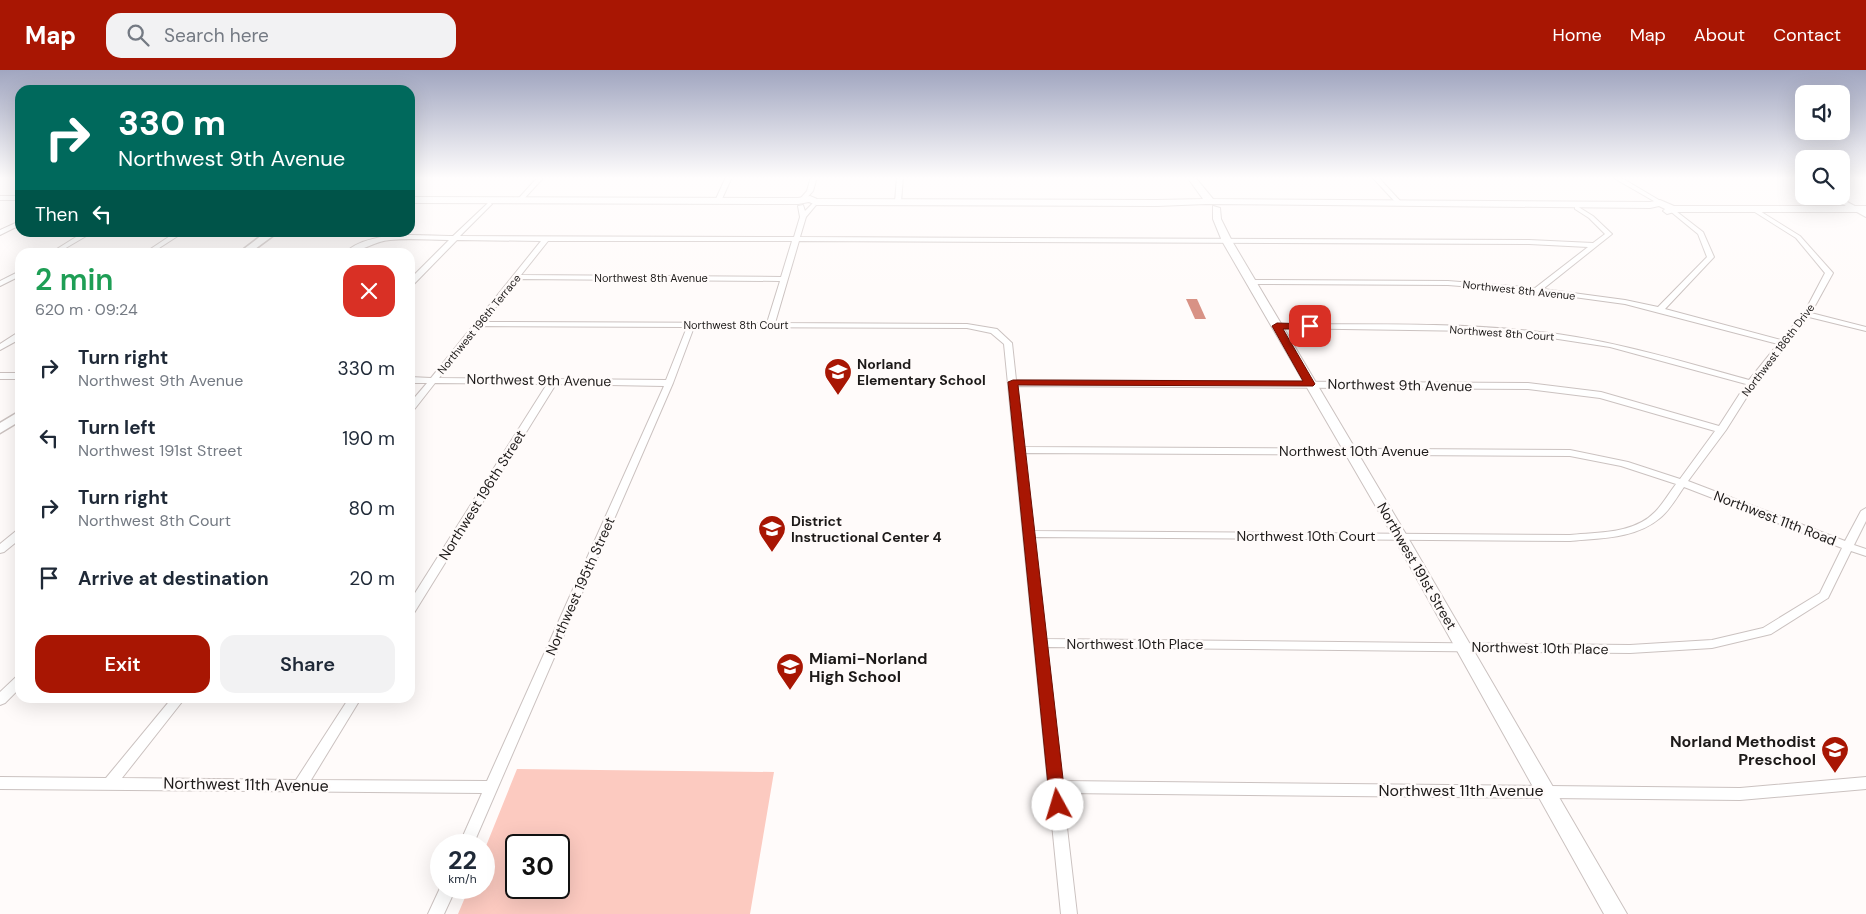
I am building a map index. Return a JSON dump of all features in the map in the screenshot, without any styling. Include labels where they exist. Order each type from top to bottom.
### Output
[{"type":"main road","points":[[251,248],[266,237]]},
{"type":"main road","points":[[0,430],[15,419]]},
{"type":"street","points":[[415,277],[476,216]]},
{"type":"street","name":"Northwest 191st Street","points":[[1214,216],[1616,914]]},
{"type":"street","points":[[1538,290],[1608,234],[1587,216]]},
{"type":"street","points":[[1660,310],[1711,257],[1701,233],[1677,216]]},
{"type":"street","points":[[1677,216],[1688,223]]},
{"type":"street","name":"Northwest 186th Drive","points":[[1684,483],[1752,383],[1807,314],[1830,273],[1798,237],[1765,216]]},
{"type":"street","points":[[771,326],[803,217]]},
{"type":"street","points":[[0,233],[15,226]]},
{"type":"street","points":[[62,248],[81,237]]},
{"type":"street","points":[[155,248],[173,237]]},
{"type":"street","points":[[357,248],[370,242],[388,238],[1519,242],[1594,245]]},
{"type":"street","name":"Northwest 196th Terrace","points":[[415,403],[547,238]]},
{"type":"street","points":[[0,284],[15,276]]},
{"type":"street","name":"Northwest 8th Avenue","points":[[516,278],[785,279]]},
{"type":"street","name":"Northwest 8th Avenue","points":[[1251,282],[1448,283],[1538,290],[1660,310],[1782,343]]},
{"type":"street","points":[[1807,314],[1866,329]]},
{"type":"street","name":"Northwest 8th Court","points":[[478,324],[967,326],[994,331],[1008,343],[1013,382]]},
{"type":"street","name":"Northwest 195th Street","points":[[471,834],[669,383],[691,326]]},
{"type":"street","name":"Northwest 8th Court","points":[[1277,326],[1467,329],[1532,333],[1611,345],[1752,383]]},
{"type":"street","points":[[0,348],[15,338]]},
{"type":"street","points":[[0,376],[15,376]]},
{"type":"street","name":"Northwest 9th Avenue","points":[[415,380],[554,380],[669,383]]},
{"type":"street","name":"Northwest 196th Street","points":[[415,602],[554,380]]},
{"type":"street","points":[[1013,382],[1069,914]]},
{"type":"street","name":"Northwest 9th Avenue","points":[[1013,382],[1310,384],[1564,389],[1601,395],[1721,430]]},
{"type":"street","name":"Northwest 10th Avenue","points":[[1021,450],[1349,451],[1594,455],[1684,483]]},
{"type":"street","name":"Northwest 10th Court","points":[[1029,534],[1570,538],[1612,534],[1639,528],[1658,515],[1684,483]]},
{"type":"street","name":"Northwest 11th Road","points":[[1684,483],[1866,553]]},
{"type":"street","name":"Northwest 10th Place","points":[[1040,643],[1630,649],[1712,644],[1767,631],[1824,595],[1866,511]]},
{"type":"street","points":[[0,550],[15,537]]},
{"type":"street","points":[[0,700],[15,685]]},
{"type":"street","points":[[110,783],[175,703]]},
{"type":"street","points":[[300,785],[352,703]]},
{"type":"street","name":"Northwest 11th Avenue","points":[[1056,787],[1740,794],[1866,782]]},
{"type":"street","name":"Northwest 11th Avenue","points":[[0,783],[491,787]]},
{"type":"street","points":[[436,914],[443,899]]},
{"type":"shaded area","points":[[1186,299],[1197,299],[1206,319],[1195,319]]},
{"type":"shaded area","points":[[517,769],[774,772],[750,914],[458,914],[464,899],[495,899],[495,834],[491,834]]},
{"type":"place","name":"Norland Elementary School","points":[[838,396]]},
{"type":"place","name":"District Instructional Center 4","points":[[772,553]]},
{"type":"place","name":"Miami-Norland High School","points":[[790,691]]},
{"type":"place","name":"Norland Methodist Preschool","points":[[1835,774]]},
{"type":"route","points":[[1058,805],[1013,382],[1310,384],[1277,326],[1310,326]]}]
